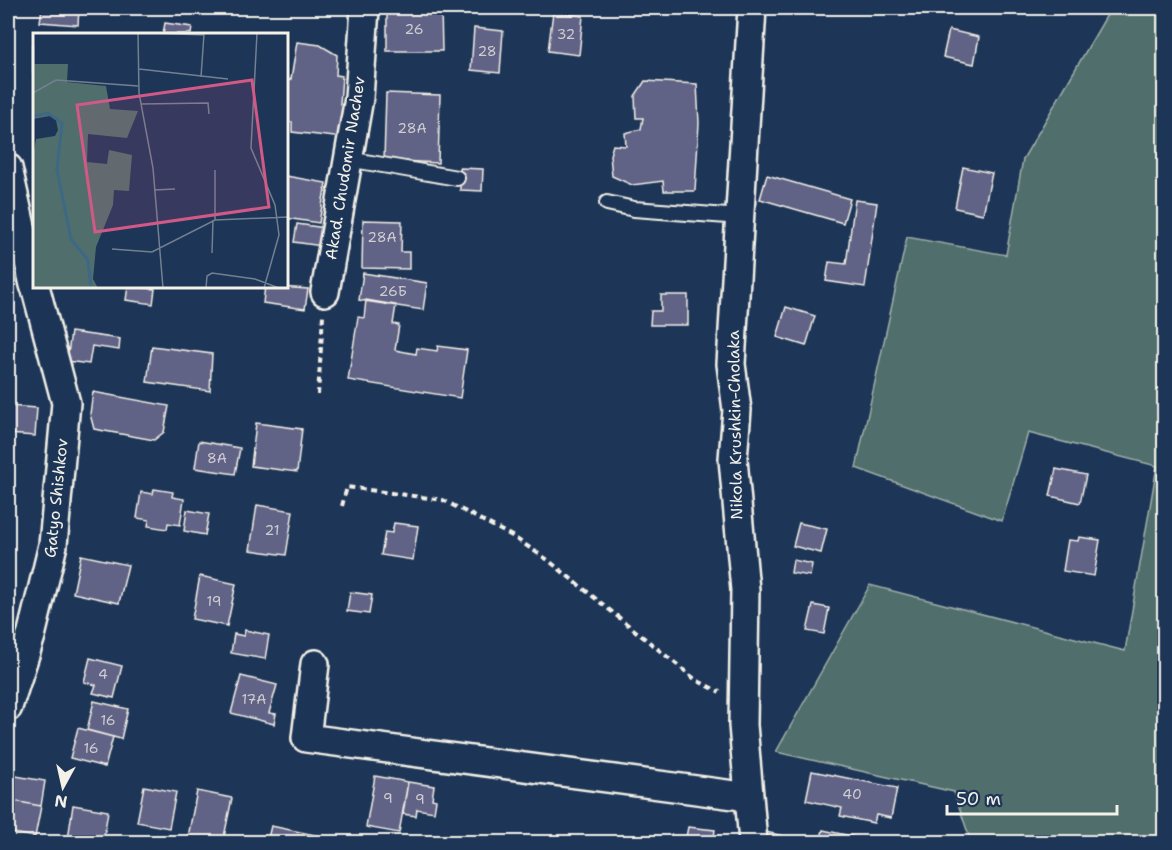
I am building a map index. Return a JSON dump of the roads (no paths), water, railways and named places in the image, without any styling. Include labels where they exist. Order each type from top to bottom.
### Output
[{"type":"street","name":"Akad. Chudomir Nachev","points":[[325,292],[358,98],[365,8]]},
{"type":"street","name":"Nikola Krushkin-Cholaka","points":[[752,8],[731,364],[737,410],[734,470],[745,590],[742,702],[753,843]]},
{"type":"street","name":"Gatyo Shishkov","points":[[8,168],[33,277]]},
{"type":"street","name":"Gatyo Shishkov","points":[[8,707],[31,636],[53,545],[66,403],[36,288]]},
{"type":"street","points":[[315,664],[306,738],[749,797]]},
{"type":"lane","points":[[348,159],[457,178]]},
{"type":"lane","points":[[607,204],[634,209],[741,217]]}]
